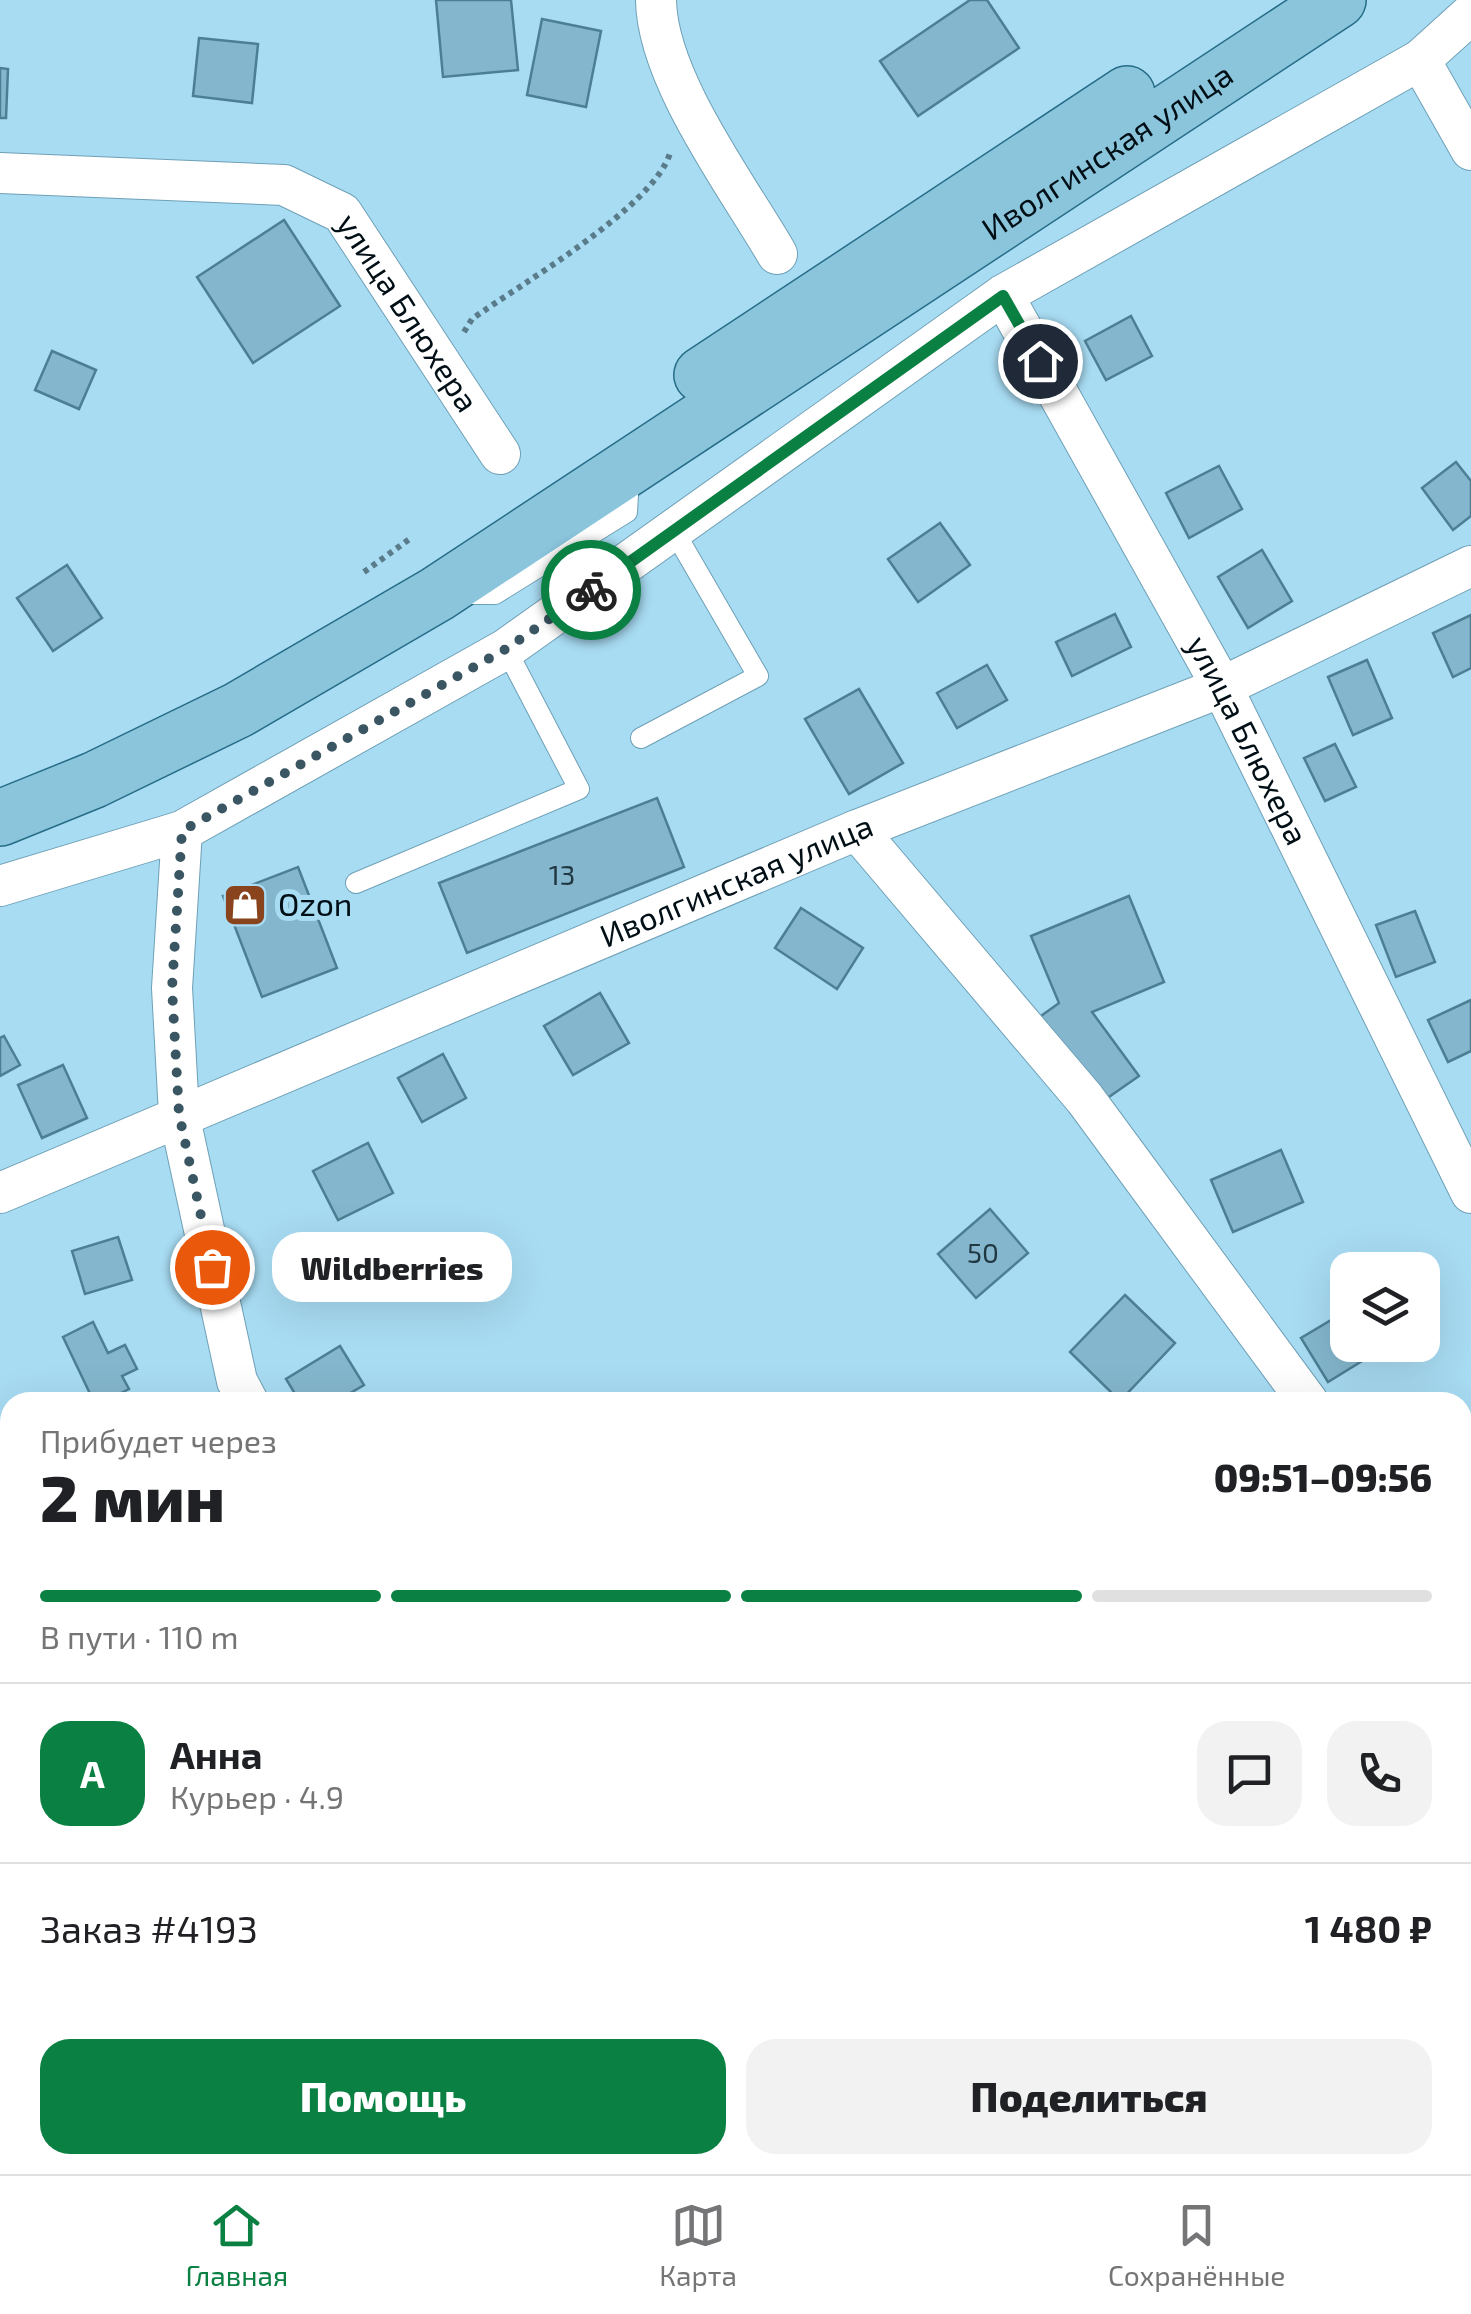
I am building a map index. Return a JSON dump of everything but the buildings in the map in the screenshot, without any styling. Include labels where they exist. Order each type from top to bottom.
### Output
[{"type":"main road","name":"Иволгинская улица","points":[[0,780],[225,680],[397,578],[1272,0]]},
{"type":"main road","name":"Иволгинская улица","points":[[0,818],[94,780],[238,710],[437,594],[1338,0]]},
{"type":"street","points":[[656,0],[656,25],[669,69],[777,254]]},
{"type":"street","points":[[0,886],[182,831],[506,649],[1003,296],[1420,60],[1471,13],[1463,0]]},
{"type":"street","points":[[1420,60],[1471,150]]},
{"type":"street","name":"улица Блюхера","points":[[0,173],[284,185],[342,212],[500,454]]},
{"type":"street","name":"улица Блюхера","points":[[1003,296],[1222,687],[1471,1193]]},
{"type":"street","name":"Иволгинская улица","points":[[0,1193],[857,830],[1222,687],[1471,566]]},
{"type":"street","points":[[857,830],[1085,1099],[1301,1392]]},
{"type":"street","points":[[182,831],[172,988],[179,1114],[237,1381],[243,1392]]},
{"type":"lane","points":[[641,738],[758,676],[674,530]]},
{"type":"lane","points":[[356,883],[578,789],[506,649]]},
{"type":"path","points":[[456,387],[458,342],[472,318],[632,205],[666,166],[675,140]]},
{"type":"path","points":[[364,572],[411,538]]},
{"type":"way so far","points":[[212,1267],[179,1114],[172,988],[182,831],[506,649],[591,590]]},
{"type":"place","name":"Ozon","points":[[245,905]]},
{"type":"place","name":"Wildberries","points":[[212,1267]]},
{"type":"route","points":[[591,590],[1003,296],[1040,361]]}]
